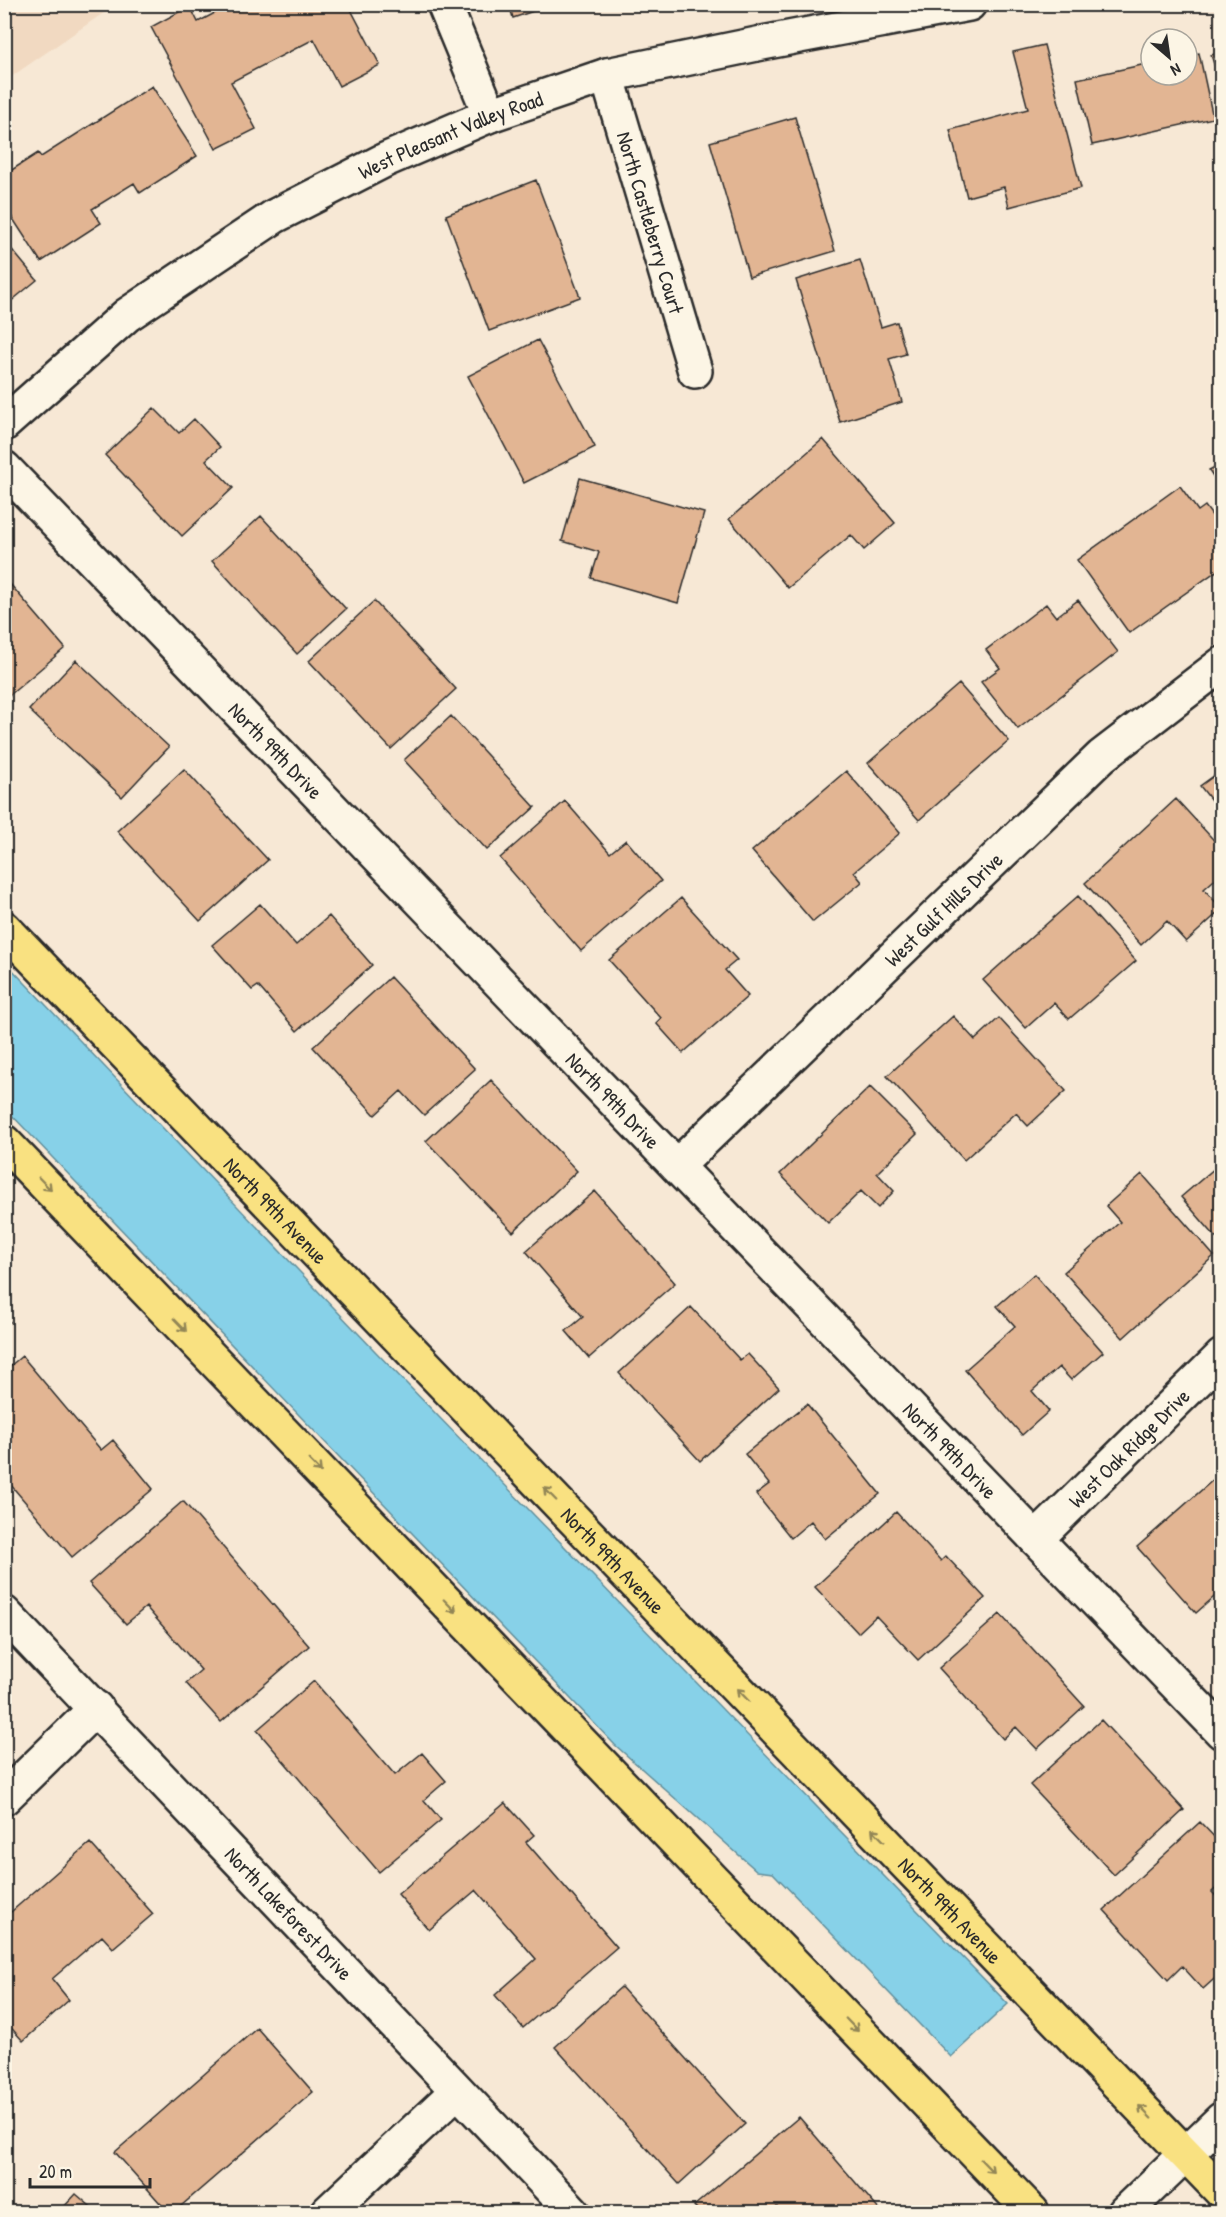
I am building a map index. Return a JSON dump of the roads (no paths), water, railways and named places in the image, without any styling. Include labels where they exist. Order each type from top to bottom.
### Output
[{"type":"main road","name":"North 99th Avenue","points":[[4,928],[1221,2192]]},
{"type":"main road","points":[[4,1142],[1032,2212]]},
{"type":"street","points":[[444,4],[490,115]]},
{"type":"street","name":"West Pleasant Valley Road","points":[[4,424],[127,315],[275,216],[385,160],[490,115],[607,75],[969,4]]},
{"type":"street","name":"North Castleberry Court","points":[[607,75],[695,371]]},
{"type":"street","name":"North 99th Drive","points":[[4,468],[1221,1732]]},
{"type":"street","name":"West Gulf Hills Drive","points":[[677,1166],[1102,756],[1221,664]]},
{"type":"street","name":"West Oak Ridge Drive","points":[[1036,1539],[1221,1356]]},
{"type":"street","name":"North Lakeforest Drive","points":[[4,1613],[573,2212]]},
{"type":"street","points":[[4,1798],[96,1708]]},
{"type":"street","points":[[328,2212],[457,2091]]},
{"type":"street","points":[[1125,2212],[1221,2119]]},
{"type":"water","points":[[5,962],[374,1350],[1008,2004],[951,2057],[773,1873],[757,1871],[615,1745],[5,1108]]}]
